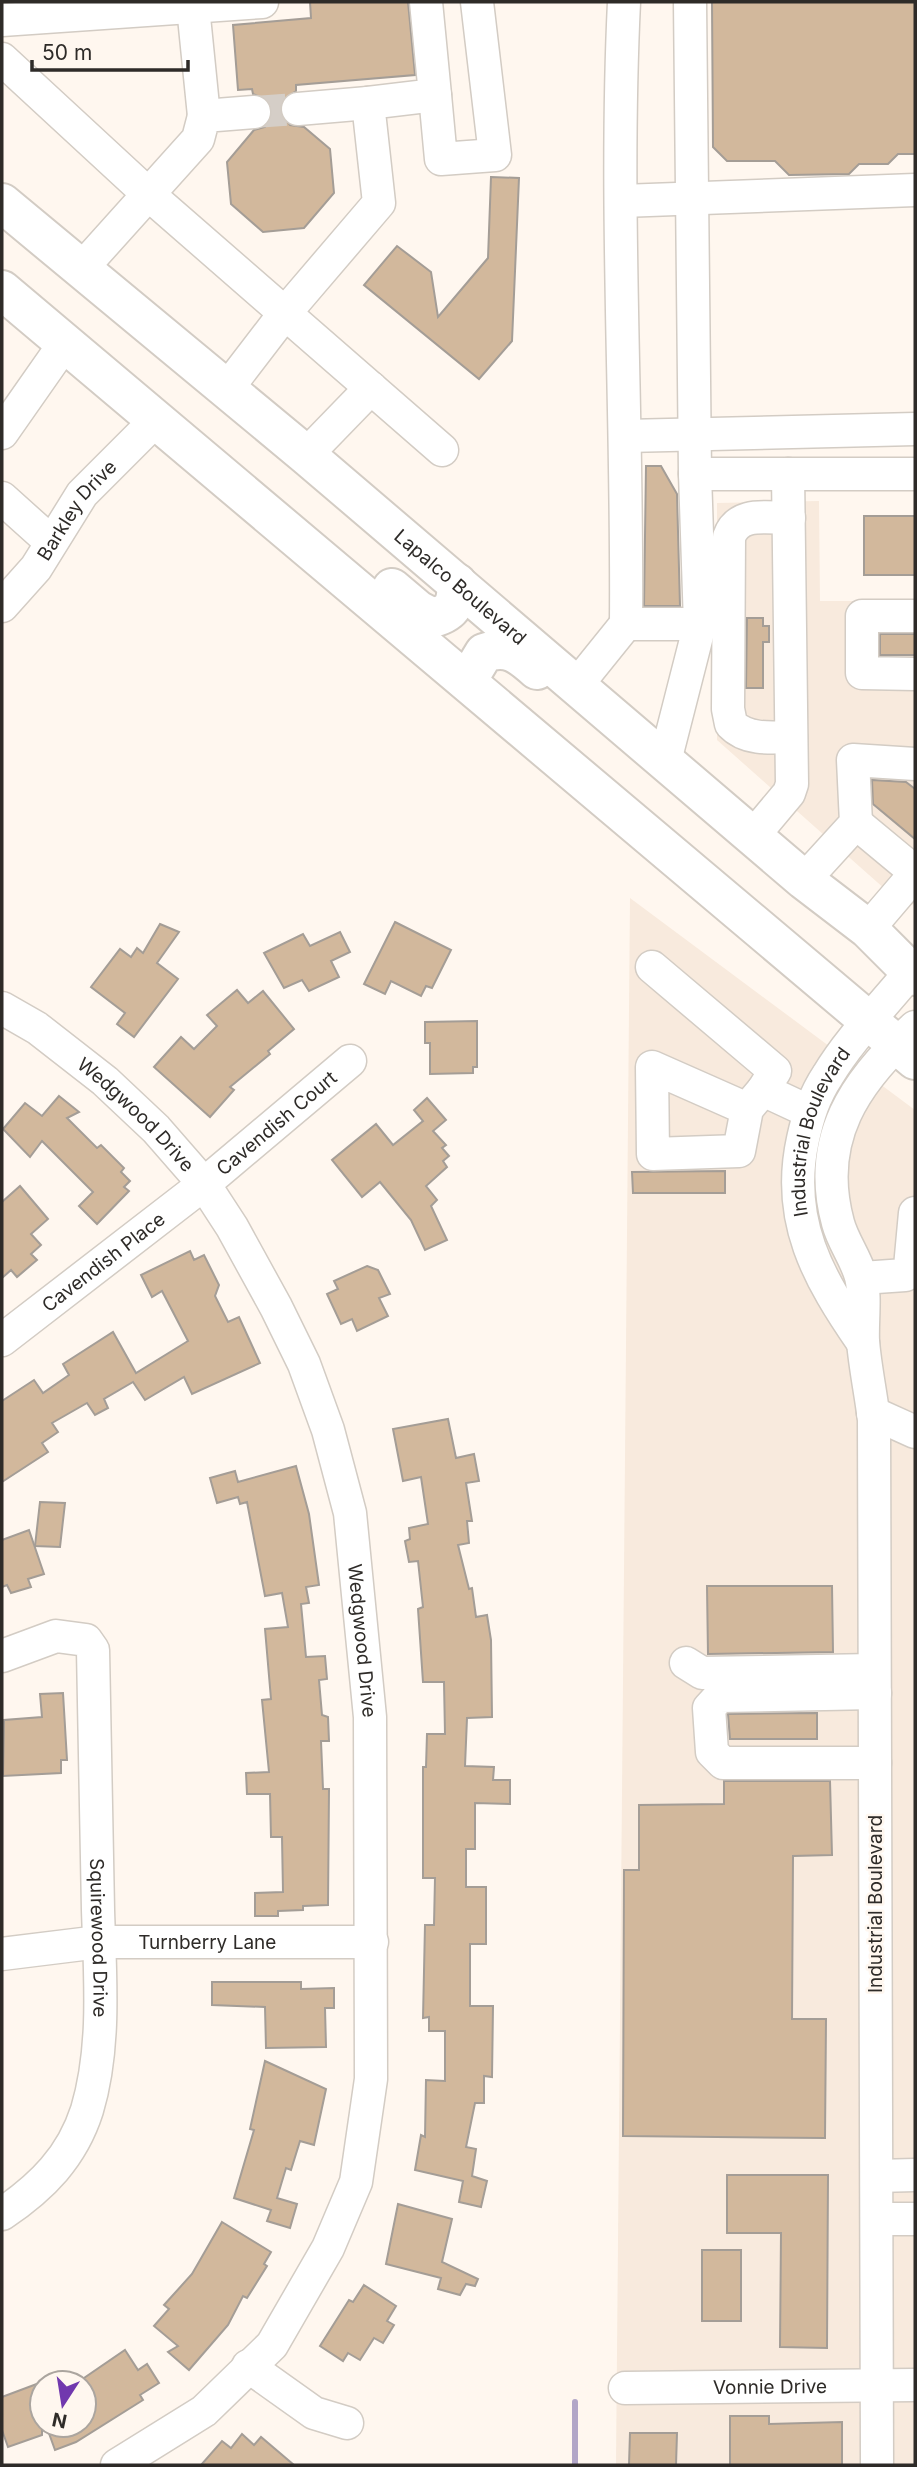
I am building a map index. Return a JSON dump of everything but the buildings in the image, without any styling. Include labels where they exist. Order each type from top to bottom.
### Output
[{"type":"main road","name":"Lapalco Boulevard","points":[[2,203],[306,455],[804,880],[868,929],[914,971]]},
{"type":"main road","points":[[2,290],[467,681],[899,1038]]},
{"type":"main road","points":[[244,494],[312,521],[418,610],[433,618],[448,613],[456,604],[457,583]]},
{"type":"main road","points":[[467,681],[484,653],[500,648],[519,653],[650,769],[725,812]]},
{"type":"street","points":[[2,20],[262,2]]},
{"type":"street","points":[[426,2],[441,159],[495,155],[477,2]]},
{"type":"street","points":[[576,685],[626,624],[626,436],[620,99],[624,2]]},
{"type":"street","points":[[665,761],[700,624],[695,474],[690,2]]},
{"type":"street","points":[[82,268],[198,139],[204,116],[193,7]]},
{"type":"street","points":[[2,59],[147,193],[442,450]]},
{"type":"street","points":[[298,109],[435,95]]},
{"type":"street","points":[[226,390],[285,313],[379,203],[368,103]]},
{"type":"street","points":[[204,116],[254,112]]},
{"type":"street","points":[[622,201],[915,190]]},
{"type":"street","points":[[2,433],[65,343]]},
{"type":"street","points":[[306,455],[370,388]]},
{"type":"street","name":"Barkley Drive","points":[[2,606],[36,568],[82,494],[157,419]]},
{"type":"street","points":[[626,436],[915,429]]},
{"type":"street","points":[[695,474],[915,474]]},
{"type":"street","points":[[753,836],[789,793],[792,737],[788,474]]},
{"type":"street","points":[[2,498],[51,542]]},
{"type":"street","points":[[789,518],[744,519],[735,524],[729,537],[728,709],[731,724],[742,732],[760,737],[792,737]]},
{"type":"street","points":[[915,616],[862,616],[862,673],[915,674]]},
{"type":"street","points":[[626,624],[700,624]]},
{"type":"street","points":[[804,880],[856,823],[853,760],[915,764]]},
{"type":"street","points":[[856,823],[915,873],[868,929]]},
{"type":"street","points":[[652,967],[775,1071],[755,1099],[808,1111]]},
{"type":"street","name":"Industrial Boulevard","points":[[877,2465],[873,1413],[863,1343],[862,1278],[839,1225],[832,1194],[832,1164],[839,1131],[849,1104],[863,1080],[899,1038],[914,971]]},
{"type":"street","name":"Wedgwood Drive","points":[[2,1008],[37,1028],[106,1081],[156,1129],[204,1184],[232,1227],[304,1364],[328,1430],[350,1513],[370,1717],[371,2079],[356,2182],[328,2248],[272,2345],[204,2411],[117,2465]]},
{"type":"street","name":"Industrial Boulevard","points":[[863,1343],[833,1300],[802,1226],[796,1186],[808,1111],[828,1074],[899,1038]]},
{"type":"street","name":"Cavendish Court","points":[[204,1184],[349,1061]]},
{"type":"street","name":"Cavendish Place","points":[[2,1340],[204,1184]]},
{"type":"street","points":[[862,1278],[905,1275],[910,1266],[915,1213]]},
{"type":"street","points":[[873,1413],[915,1432]]},
{"type":"street","name":"Squirewood Drive","points":[[2,1656],[55,1636],[86,1640],[93,1650],[99,1942],[98,2060],[87,2111],[64,2159],[34,2192],[2,2214]]},
{"type":"street","points":[[686,1663],[702,1673],[874,1681]]},
{"type":"street","points":[[874,1681],[720,1696],[709,1708],[712,1752],[723,1763],[875,1763]]},
{"type":"street","name":"Turnberry Lane","points":[[2,1954],[99,1942],[372,1942]]},
{"type":"street","points":[[877,2176],[915,2175]]},
{"type":"street","points":[[877,2219],[915,2219]]},
{"type":"street","points":[[248,2367],[314,2413],[347,2423]]},
{"type":"street","name":"Vonnie Drive","points":[[625,2388],[915,2385]]},
{"type":"shaded area","points":[[819,501],[820,601],[915,601],[915,904],[904,906],[717,740],[717,503]]},
{"type":"shaded area","points":[[630,898],[915,1110],[915,2465],[616,2465]]},
{"type":"waterway","points":[[575,2402],[575,2465]]},
{"type":"tunnel","points":[[254,112],[298,109]]}]
